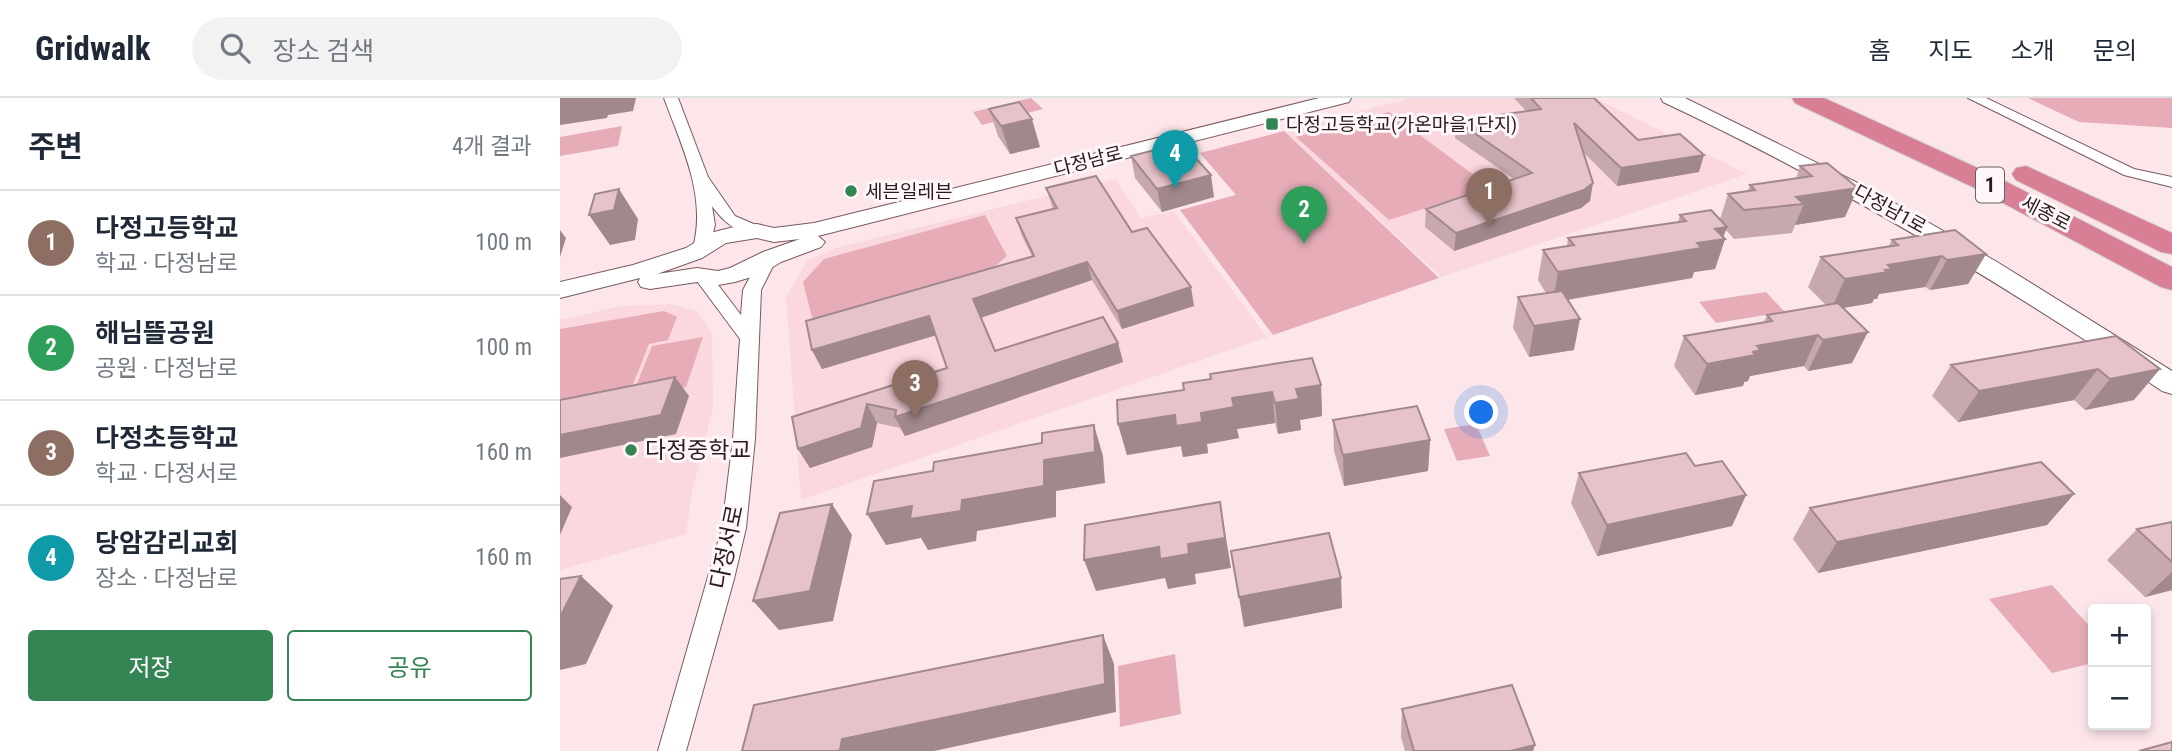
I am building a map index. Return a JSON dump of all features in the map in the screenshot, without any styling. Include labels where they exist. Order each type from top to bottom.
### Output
[{"type":"highway","name":"세종로","points":[[1804,98],[1985,182],[2172,280]]},
{"type":"highway","name":"세종로","points":[[1858,98],[2017,170],[2172,245]]},
{"type":"street","points":[[671,98],[700,177],[707,225],[699,263],[748,337]]},
{"type":"street","name":"다정남로","points":[[767,246],[915,205],[1342,98]]},
{"type":"street","name":"다정남1로","points":[[1670,98],[1887,206],[1989,266],[2172,384]]},
{"type":"street","points":[[1975,98],[2129,172],[2172,182]]},
{"type":"street","points":[[700,177],[729,219],[767,246]]},
{"type":"street","points":[[560,297],[699,263],[718,239],[767,246]]},
{"type":"street","points":[[560,290],[640,271],[699,263],[735,275],[767,246]]},
{"type":"street","name":"다정서로","points":[[672,751],[734,528],[747,400],[752,290],[767,246]]},
{"type":"shaded area","points":[[1031,98],[1043,109],[982,125],[973,112]]},
{"type":"shaded area","points":[[1412,98],[1595,98],[1747,174],[1441,277],[1284,131]]},
{"type":"shaded area","points":[[2028,98],[2172,98],[2172,128],[2079,122]]},
{"type":"shaded area","points":[[1389,112],[1490,187],[1389,220],[1296,137]]},
{"type":"shaded area","points":[[622,126],[618,146],[560,156],[560,137]]},
{"type":"shaded area","points":[[1284,131],[1439,278],[1273,335],[1180,210],[1236,195],[1200,153]]},
{"type":"shaded area","points":[[1115,179],[1141,218],[1174,211],[1267,337],[801,500],[786,297],[807,261],[835,248]]},
{"type":"shaded area","points":[[985,215],[1007,256],[992,269],[813,321],[803,282],[824,259]]},
{"type":"shaded area","points":[[1766,292],[1785,312],[1716,323],[1699,302]]},
{"type":"shaded area","name":"다정중학교","points":[[671,304],[697,311],[712,333],[713,409],[692,491],[686,534],[560,570],[560,320],[622,306]]},
{"type":"shaded area","points":[[664,311],[677,317],[668,340],[649,344],[628,397],[560,410],[560,329]]},
{"type":"shaded area","points":[[703,337],[686,387],[632,396],[652,346]]},
{"type":"shaded area","points":[[1476,424],[1490,456],[1457,461],[1444,429]]},
{"type":"shaded area","points":[[2052,585],[2088,625],[2088,664],[2052,673],[1989,599]]},
{"type":"shaded area","points":[[1175,654],[1181,714],[1120,727],[1118,666]]},
{"type":"building","points":[[1531,98],[1594,98],[1638,140],[1680,134],[1704,155],[1621,168],[1574,123],[1593,183],[1584,190],[1456,233],[1426,209],[1532,173],[1457,121],[1541,109]]},
{"type":"building","points":[[1019,102],[1032,119],[1001,126],[989,109]]},
{"type":"building","points":[[1182,143],[1211,175],[1157,189],[1131,156]]},
{"type":"building","points":[[1827,163],[1858,188],[1796,197],[1804,204],[1744,210],[1728,194],[1755,190],[1750,185],[1812,176],[1800,166]]},
{"type":"building","points":[[1096,176],[1132,232],[1147,228],[1191,287],[1117,311],[1087,262],[973,299],[995,351],[1103,317],[1118,343],[895,417],[896,410],[867,404],[861,428],[798,449],[792,417],[947,368],[929,316],[812,350],[806,321],[1034,256],[1016,218],[1057,208],[1046,188]]},
{"type":"building","points":[[619,189],[614,210],[589,215],[595,194]]},
{"type":"building","points":[[1711,210],[1727,227],[1715,229],[1725,239],[1697,243],[1701,248],[1558,272],[1543,250],[1574,245],[1568,238],[1686,221],[1680,215]]},
{"type":"building","points":[[1955,230],[1986,254],[1947,260],[1942,256],[1888,265],[1892,269],[1885,270],[1888,272],[1845,279],[1821,257],[1898,245],[1892,240]]},
{"type":"building","points":[[1562,291],[1580,319],[1534,326],[1518,297]]},
{"type":"building","points":[[1838,303],[1868,332],[1823,340],[1818,335],[1757,346],[1761,350],[1753,352],[1755,355],[1707,364],[1684,336],[1772,321],[1767,315]]},
{"type":"building","points":[[2116,336],[2160,369],[2110,379],[2098,369],[1979,391],[1951,365]]},
{"type":"building","points":[[1312,358],[1321,385],[1296,389],[1299,399],[1275,403],[1272,392],[1232,398],[1234,407],[1201,413],[1202,422],[1176,426],[1175,415],[1118,424],[1117,400],[1184,390],[1183,383],[1211,379],[1210,374]]},
{"type":"building","points":[[675,377],[661,415],[560,435],[560,400]]},
{"type":"building","points":[[1417,406],[1430,440],[1343,455],[1333,420]]},
{"type":"building","points":[[1094,425],[1095,452],[1044,460],[1044,486],[962,500],[961,511],[910,519],[912,506],[867,514],[874,481],[933,471],[934,462],[1042,443],[1042,433]]},
{"type":"building","points":[[1686,453],[1695,466],[1722,461],[1746,495],[1607,525],[1579,473]]},
{"type":"building","points":[[2041,462],[2074,494],[1837,542],[1810,508]]},
{"type":"building","points":[[1220,502],[1225,538],[1188,544],[1189,554],[1160,559],[1159,547],[1084,560],[1085,525]]},
{"type":"building","points":[[832,504],[810,591],[753,601],[780,513]]},
{"type":"building","points":[[2172,522],[2172,562],[2137,529]]},
{"type":"building","points":[[1329,533],[1341,578],[1239,597],[1231,551]]},
{"type":"building","points":[[581,576],[560,617],[560,579]]},
{"type":"building","points":[[1103,635],[1105,684],[842,739],[840,750],[836,751],[742,751],[754,705]]},
{"type":"building","points":[[1512,685],[1535,745],[1510,751],[1414,751],[1402,709]]},
{"type":"building","points":[[2172,742],[2172,751],[2139,751]]},
{"type":"place","name":"다정고등학교(가온마을1단지)","points":[[1272,124]]},
{"type":"place","name":"당암감리교회","points":[[1175,188]]},
{"type":"place","name":"세븐일레븐","points":[[851,191]]},
{"type":"place","name":"다정고등학교","points":[[1489,226]]},
{"type":"place","name":"해님뜰공원","points":[[1304,244]]},
{"type":"place","name":"다정초등학교","points":[[915,418]]},
{"type":"place","name":"다정중학교","points":[[631,450]]}]
